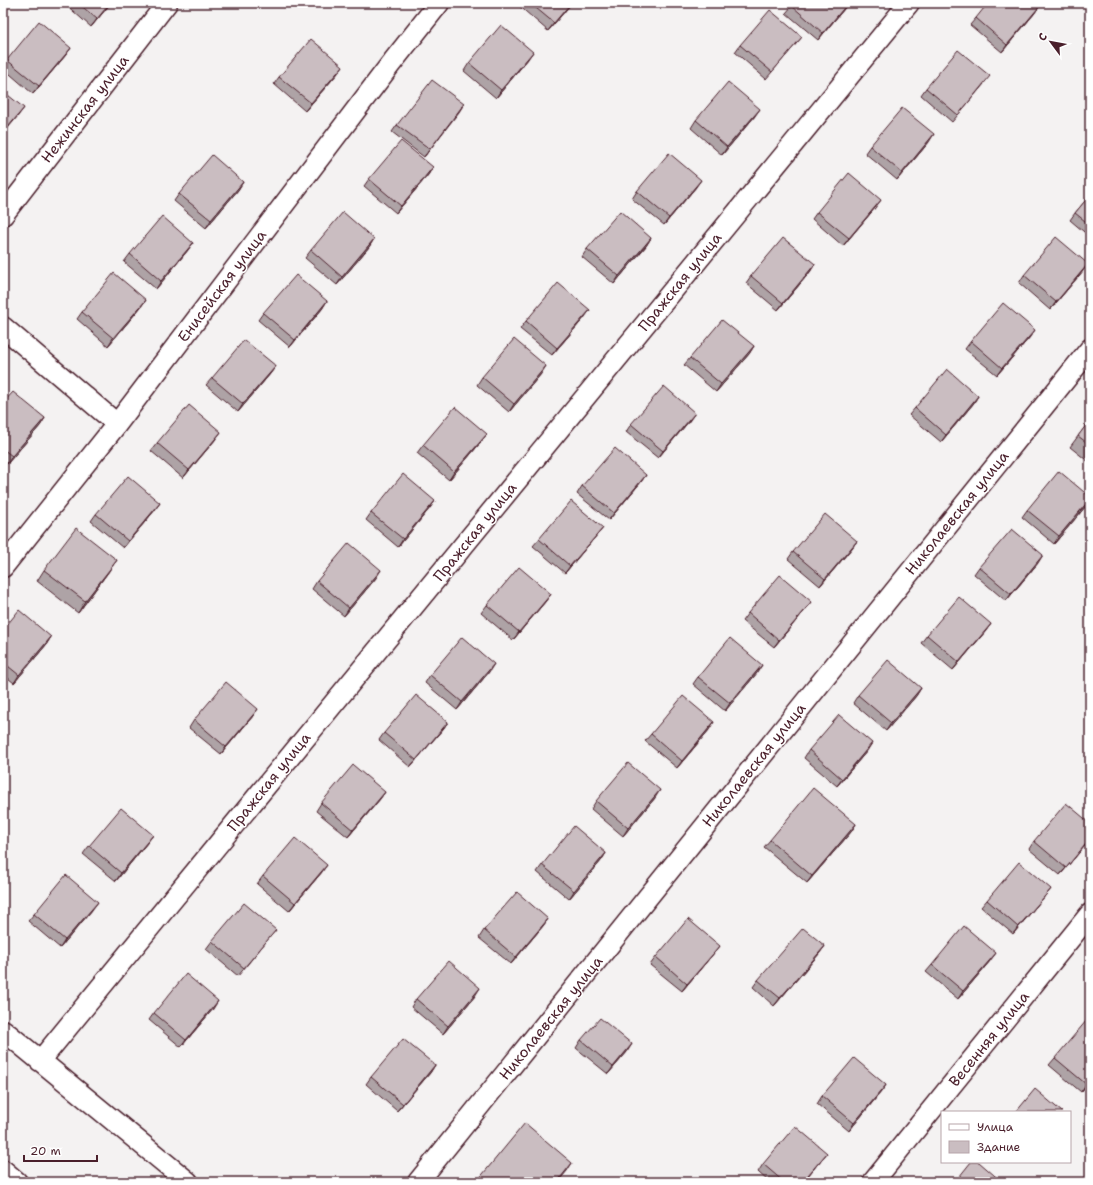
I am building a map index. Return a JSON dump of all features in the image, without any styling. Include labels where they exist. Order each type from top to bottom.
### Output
[{"type":"street","name":"Нежинская улица","points":[[3,215],[167,3]]},
{"type":"street","name":"Енисейская улица","points":[[3,567],[117,424],[390,65],[439,3]]},
{"type":"street","name":"Пражская улица","points":[[40,1061],[909,3]]},
{"type":"street","points":[[3,327],[117,424]]},
{"type":"street","name":"Николаевская улица","points":[[418,1182],[1090,349]]},
{"type":"street","name":"Весенняя улица","points":[[873,1182],[1090,914]]},
{"type":"street","points":[[3,1030],[188,1182]]},
{"type":"street","points":[[3,1170],[17,1182]]},
{"type":"building","points":[[78,3],[110,3],[97,19]]},
{"type":"building","points":[[530,3],[571,3],[554,23]]},
{"type":"building","points":[[794,3],[848,3],[823,33],[792,6]]},
{"type":"building","points":[[988,3],[1035,3],[1039,7],[1007,45],[976,18]]},
{"type":"building","points":[[770,10],[802,37],[772,72],[740,45]]},
{"type":"building","points":[[39,21],[71,48],[39,86],[7,60]]},
{"type":"building","points":[[501,25],[533,52],[501,90],[469,63]]},
{"type":"building","points":[[311,39],[343,66],[311,103],[279,77]]},
{"type":"building","points":[[958,50],[990,76],[958,115],[926,88]]},
{"type":"building","points":[[432,80],[464,104],[430,149],[397,125]]},
{"type":"building","points":[[728,82],[760,109],[727,147],[696,120]]},
{"type":"building","points":[[3,91],[24,108],[3,133]]},
{"type":"building","points":[[902,108],[934,134],[902,173],[870,146]]},
{"type":"building","points":[[401,141],[433,167],[401,206],[369,179]]},
{"type":"building","points":[[669,153],[701,180],[669,218],[637,191]]},
{"type":"building","points":[[212,155],[243,182],[211,220],[179,194]]},
{"type":"building","points":[[849,173],[881,200],[849,238],[817,212]]},
{"type":"building","points":[[1090,195],[1090,225],[1075,213]]},
{"type":"building","points":[[620,211],[651,238],[619,276],[587,249]]},
{"type":"building","points":[[343,212],[374,239],[342,277],[311,250]]},
{"type":"building","points":[[162,216],[193,243],[161,281],[130,254]]},
{"type":"building","points":[[1056,237],[1088,264],[1056,302],[1024,275]]},
{"type":"building","points":[[783,238],[815,264],[783,303],[751,276]]},
{"type":"building","points":[[114,273],[146,300],[113,338],[82,312]]},
{"type":"building","points":[[296,275],[327,301],[295,340],[263,313]]},
{"type":"building","points":[[558,283],[590,310],[557,348],[526,321]]},
{"type":"building","points":[[1003,303],[1035,330],[1002,368],[971,341]]},
{"type":"building","points":[[722,320],[754,346],[721,384],[690,358]]},
{"type":"building","points":[[514,339],[546,366],[514,404],[482,377]]},
{"type":"building","points":[[244,340],[276,366],[243,404],[212,378]]},
{"type":"building","points":[[947,369],[978,396],[946,435],[915,408]]},
{"type":"building","points":[[664,386],[695,413],[663,451],[631,424]]},
{"type":"building","points":[[13,392],[45,418],[12,456],[3,449],[3,403]]},
{"type":"building","points":[[189,405],[221,432],[189,470],[157,443]]},
{"type":"building","points":[[455,407],[487,434],[454,472],[423,445]]},
{"type":"building","points":[[1090,420],[1090,445],[1078,436]]},
{"type":"building","points":[[615,448],[646,475],[614,513],[582,486]]},
{"type":"building","points":[[1059,471],[1090,497],[1090,499],[1059,536],[1027,510]]},
{"type":"building","points":[[403,474],[435,501],[403,539],[371,513]]},
{"type":"building","points":[[128,476],[160,503],[128,541],[96,514]]},
{"type":"building","points":[[571,501],[603,528],[570,566],[539,539]]},
{"type":"building","points":[[825,514],[857,541],[825,579],[793,552]]},
{"type":"building","points":[[76,528],[117,560],[85,601],[44,570]]},
{"type":"building","points":[[1012,529],[1043,555],[1011,594],[979,567]]},
{"type":"building","points":[[349,543],[381,570],[349,608],[317,581]]},
{"type":"building","points":[[519,567],[551,594],[519,632],[487,605]]},
{"type":"building","points":[[780,575],[812,602],[779,640],[748,613]]},
{"type":"building","points":[[959,597],[991,624],[959,662],[927,635]]},
{"type":"building","points":[[19,610],[51,637],[19,675],[3,662],[3,630]]},
{"type":"building","points":[[462,637],[494,664],[462,702],[430,675]]},
{"type":"building","points":[[730,638],[762,665],[730,703],[698,677]]},
{"type":"building","points":[[888,660],[921,688],[891,723],[858,695]]},
{"type":"building","points":[[226,682],[258,709],[226,747],[194,720]]},
{"type":"building","points":[[416,695],[448,722],[416,760],[384,733]]},
{"type":"building","points":[[683,696],[714,722],[682,761],[651,734]]},
{"type":"building","points":[[839,715],[872,743],[842,779],[809,750]]},
{"type":"building","points":[[628,763],[660,790],[628,828],[596,801]]},
{"type":"building","points":[[353,765],[385,792],[353,830],[321,803]]},
{"type":"building","points":[[813,788],[856,824],[812,876],[770,840]]},
{"type":"building","points":[[1066,803],[1090,823],[1090,839],[1066,868],[1034,841]]},
{"type":"building","points":[[121,808],[153,835],[121,873],[89,846]]},
{"type":"building","points":[[574,826],[606,853],[574,891],[542,865]]},
{"type":"building","points":[[295,838],[327,865],[295,903],[263,876]]},
{"type":"building","points":[[1019,862],[1051,889],[1018,927],[987,900]]},
{"type":"building","points":[[66,875],[98,902],[65,940],[34,914]]},
{"type":"building","points":[[517,892],[548,919],[516,957],[484,930]]},
{"type":"building","points":[[244,903],[276,930],[244,968],[212,941]]},
{"type":"building","points":[[688,919],[720,946],[687,984],[656,957]]},
{"type":"building","points":[[964,926],[996,953],[963,991],[932,965]]},
{"type":"building","points":[[803,928],[825,946],[780,998],[758,980]]},
{"type":"building","points":[[449,961],[480,988],[448,1026],[416,999]]},
{"type":"building","points":[[186,974],[218,1001],[186,1040],[154,1013]]},
{"type":"building","points":[[600,1018],[632,1044],[613,1067],[581,1040]]},
{"type":"building","points":[[1087,1020],[1090,1022],[1090,1080],[1086,1084],[1055,1058]]},
{"type":"building","points":[[403,1039],[435,1065],[403,1104],[371,1077]]},
{"type":"building","points":[[854,1058],[886,1085],[854,1123],[822,1096]]},
{"type":"building","points":[[1035,1089],[1061,1111],[1017,1111]]},
{"type":"building","points":[[525,1123],[572,1163],[557,1182],[480,1182],[478,1180]]},
{"type":"building","points":[[795,1126],[827,1153],[802,1182],[784,1182],[763,1164]]},
{"type":"building","points":[[970,1163],[980,1163],[1002,1182],[955,1182]]}]
